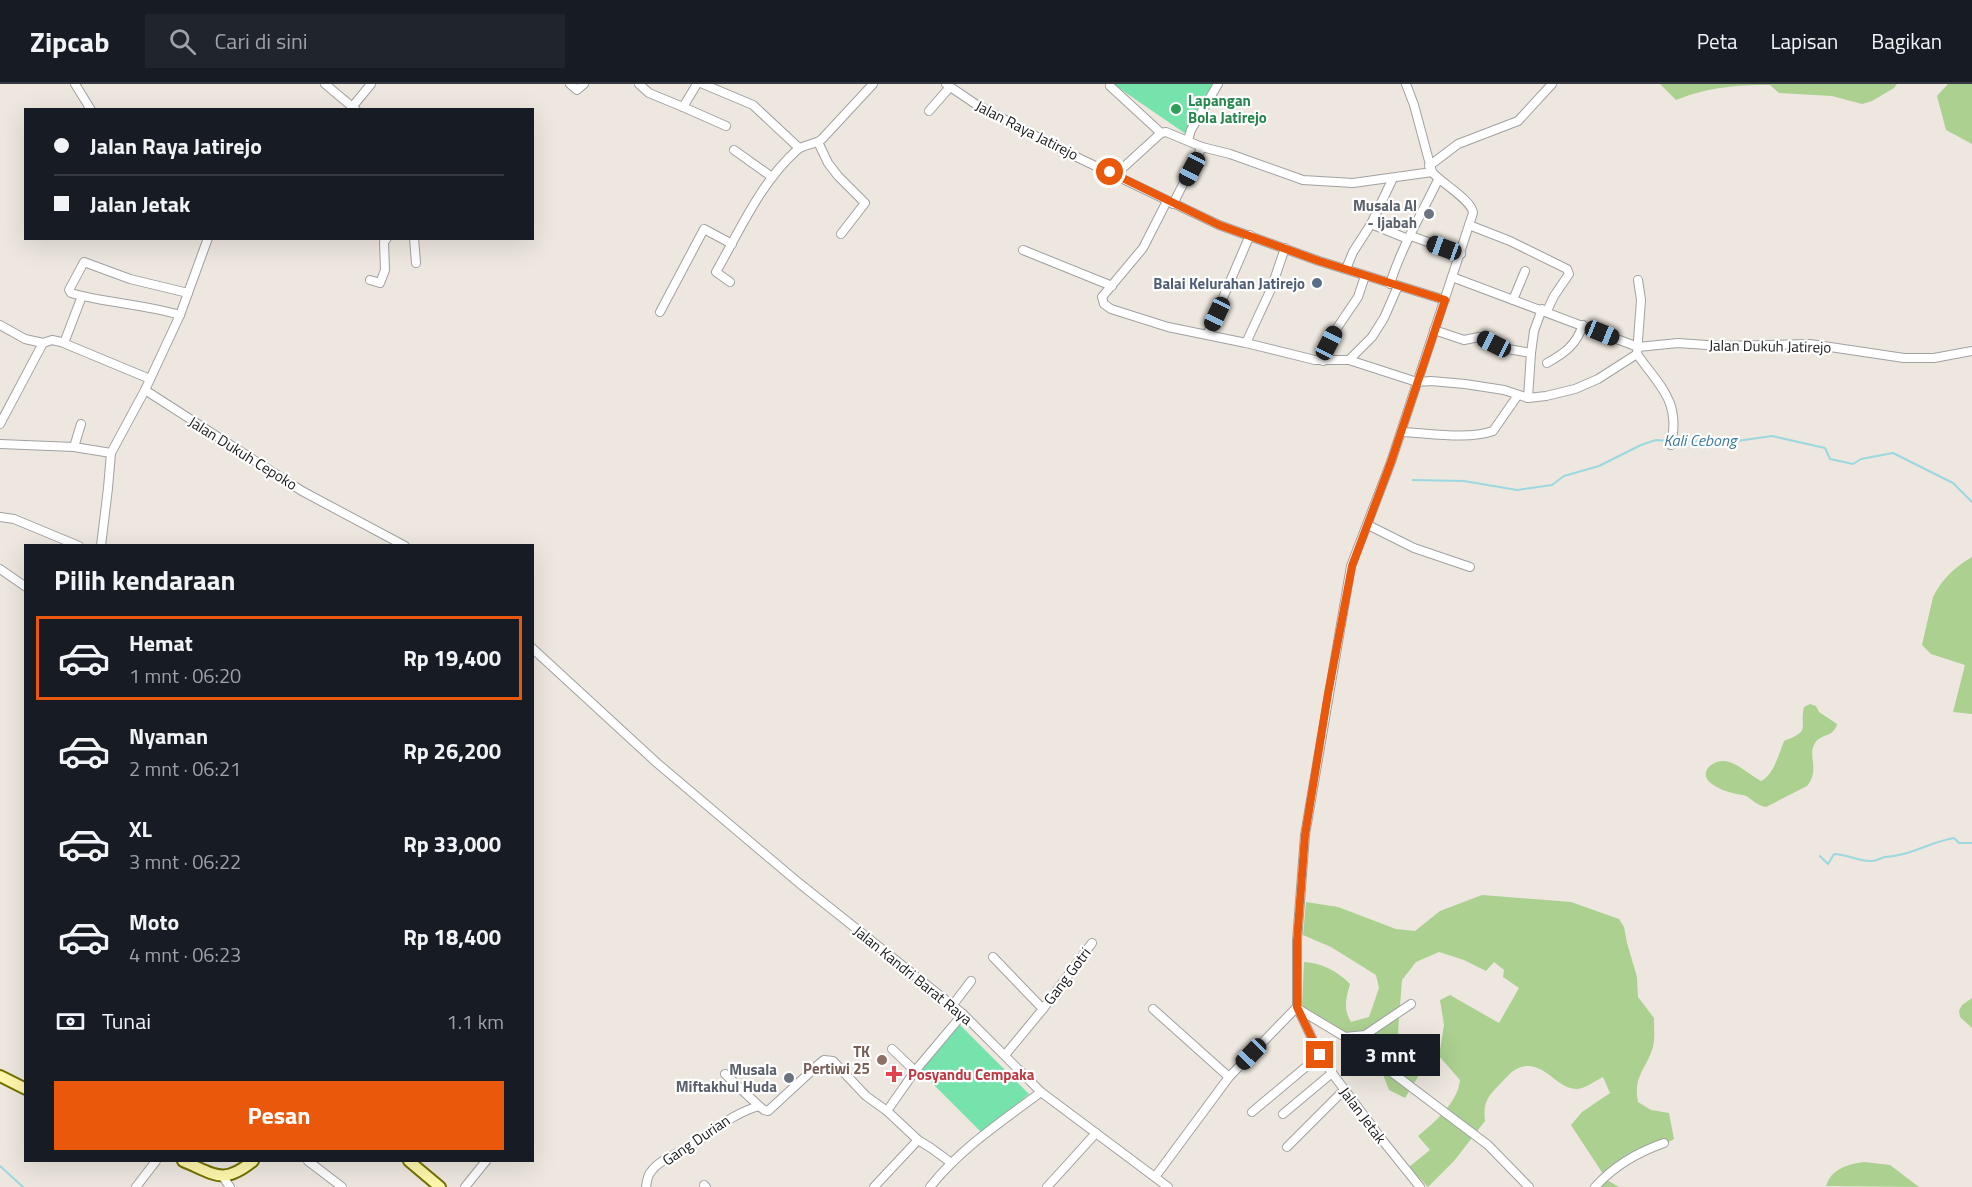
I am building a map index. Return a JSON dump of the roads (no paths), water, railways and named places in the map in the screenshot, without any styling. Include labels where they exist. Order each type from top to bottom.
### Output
[{"type":"main road","points":[[0,1076],[24,1088]]},
{"type":"main road","points":[[186,1162],[223,1177],[238,1173],[252,1162]]},
{"type":"main road","points":[[410,1162],[433,1185]]},
{"type":"street","points":[[75,84],[90,108]]},
{"type":"street","points":[[325,84],[354,108],[371,84]]},
{"type":"street","points":[[570,84],[577,90],[584,84]]},
{"type":"street","points":[[639,84],[650,93],[726,126]]},
{"type":"street","points":[[683,107],[697,84]]},
{"type":"street","points":[[703,84],[753,105],[799,148]]},
{"type":"street","points":[[730,282],[716,272],[772,177],[799,148],[818,142],[854,107],[873,84]]},
{"type":"street","points":[[1188,140],[1218,84]]},
{"type":"street","points":[[1155,1177],[1229,1077],[1297,1007],[1297,941],[1305,835],[1352,566],[1402,432],[1473,213],[1471,206],[1438,180],[1430,169],[1414,105],[1406,84]]},
{"type":"street","points":[[1115,175],[1161,133],[1169,133],[1202,147],[1230,154],[1303,180],[1353,183],[1393,178],[1430,169],[1458,144],[1518,121],[1552,84]]},
{"type":"street","points":[[929,111],[948,85]]},
{"type":"street","name":"Jalan Raya Jatirejo","points":[[948,85],[976,105],[1017,127],[1219,225],[1309,258],[1445,300]]},
{"type":"street","points":[[1110,86],[1161,133]]},
{"type":"street","points":[[818,142],[828,163],[865,203],[841,234]]},
{"type":"street","points":[[1023,250],[1112,286],[1143,248],[1202,147]]},
{"type":"street","points":[[734,150],[772,177]]},
{"type":"street","points":[[1346,269],[1393,178]]},
{"type":"street","points":[[1349,360],[1372,337],[1384,318],[1394,285],[1396,265],[1438,180]]},
{"type":"street","points":[[1371,224],[1461,254]]},
{"type":"street","points":[[1469,225],[1510,241],[1567,269],[1569,274],[1568,279],[1544,310],[1534,331],[1528,398]]},
{"type":"street","points":[[660,312],[704,229],[732,244]]},
{"type":"street","points":[[1207,335],[1250,235]]},
{"type":"street","points":[[100,544],[111,453],[145,390],[180,315],[207,240]]},
{"type":"street","points":[[370,280],[380,282],[383,276],[386,240]]},
{"type":"street","points":[[414,240],[416,263]]},
{"type":"street","points":[[1246,343],[1277,276],[1285,248]]},
{"type":"street","points":[[180,315],[82,296],[69,290],[84,262],[130,279],[188,293]]},
{"type":"street","points":[[1513,300],[1525,271]]},
{"type":"street","points":[[1323,361],[1337,328],[1358,297],[1365,276]]},
{"type":"street","name":"Jalan Dukuh Jatirejo","points":[[1452,277],[1583,325],[1638,351]]},
{"type":"street","points":[[1638,280],[1641,300],[1638,351],[1668,396],[1672,409],[1672,441]]},
{"type":"street","name":"Jalan Dukuh Jatirejo","points":[[1112,286],[1102,297],[1104,304],[1111,309],[1168,327],[1323,361],[1349,360],[1417,382],[1465,384],[1507,390],[1528,398],[1575,389],[1598,379],[1638,351],[1678,342],[1721,346],[1810,344],[1904,358],[1934,358],[1972,351]]},
{"type":"street","points":[[64,343],[82,296]]},
{"type":"street","points":[[0,325],[25,339],[44,343],[51,340],[64,343],[150,379]]},
{"type":"street","points":[[1547,363],[1560,356],[1575,343],[1583,325]]},
{"type":"street","points":[[1434,330],[1464,340],[1479,337],[1508,349],[1531,353]]},
{"type":"street","points":[[0,424],[44,343]]},
{"type":"street","name":"Jalan Dukuh Cepoko","points":[[145,390],[302,491],[401,544]]},
{"type":"street","points":[[1402,432],[1468,435],[1488,433],[1493,431],[1518,395]]},
{"type":"street","points":[[74,447],[81,424]]},
{"type":"street","points":[[0,444],[74,447],[111,453]]},
{"type":"street","points":[[0,517],[14,519],[74,544]]},
{"type":"street","points":[[1368,525],[1414,548],[1470,567]]},
{"type":"street","points":[[0,569],[24,586]]},
{"type":"street","name":"Jalan Kandri Barat Raya","points":[[534,650],[657,763],[808,890],[963,1014],[1041,1092],[1168,1187]]},
{"type":"street","name":"Gang Gotri","points":[[1005,1055],[1043,1010],[1092,943]]},
{"type":"street","name":"Gang Gotri","points":[[993,957],[1043,1010]]},
{"type":"street","points":[[952,1006],[971,981]]},
{"type":"street","points":[[1345,1037],[1365,1035],[1411,1004]]},
{"type":"street","points":[[1297,1007],[1305,1015],[1345,1037],[1405,1080],[1488,1145],[1529,1187]]},
{"type":"street","name":"Jalan Jetak","points":[[1297,1007],[1320,1055],[1332,1073],[1420,1187]]},
{"type":"street","points":[[1153,1009],[1229,1077]]},
{"type":"street","points":[[887,1110],[915,1071],[963,1014]]},
{"type":"street","points":[[892,1049],[915,1071]]},
{"type":"street","points":[[1252,1112],[1320,1055]]},
{"type":"street","name":"Gang Durian","points":[[646,1187],[650,1172],[671,1156],[688,1148],[743,1110],[759,1106],[764,1110],[771,1110],[819,1064],[827,1060],[833,1061],[866,1096],[887,1110],[918,1140],[950,1162]]},
{"type":"street","points":[[1283,1114],[1332,1073]]},
{"type":"street","points":[[725,1074],[759,1106]]},
{"type":"street","points":[[1287,1147],[1344,1090]]},
{"type":"street","points":[[930,1187],[950,1162],[1041,1092]]},
{"type":"street","points":[[1047,1187],[1096,1133]]},
{"type":"street","points":[[874,1187],[918,1140]]},
{"type":"street","points":[[1594,1187],[1606,1173],[1664,1143]]},
{"type":"street","points":[[136,1187],[155,1162]]},
{"type":"street","points":[[309,1162],[342,1187]]},
{"type":"street","points":[[465,1187],[485,1162]]},
{"type":"street","points":[[223,1177],[230,1187]]},
{"type":"waterway","name":"Kali Cebong","points":[[1674,441],[1730,442],[1772,436],[1825,448],[1830,459],[1853,464],[1861,459],[1893,453],[1953,483],[1972,502]]},
{"type":"waterway","name":"Kali Cebong","points":[[1413,480],[1464,481],[1517,490],[1552,485],[1564,476],[1599,466],[1641,445],[1656,440],[1669,441]]},
{"type":"waterway","points":[[1820,856],[1828,864],[1834,854],[1874,861],[1954,838],[1959,843],[1972,843]]},
{"type":"waterway","points":[[0,1166],[23,1187]]},
{"type":"place","name":"Lapangan Bola Jatirejo","points":[[1176,109]]},
{"type":"place","name":"Musala Al - Ijabah","points":[[1429,214]]},
{"type":"place","name":"Balai Kelurahan Jatirejo","points":[[1317,283]]},
{"type":"place","name":"TK Pertiwi 25","points":[[882,1060]]},
{"type":"place","name":"Posyandu Cempaka","points":[[894,1074]]},
{"type":"place","name":"Musala Miftakhul Huda","points":[[789,1078]]}]
